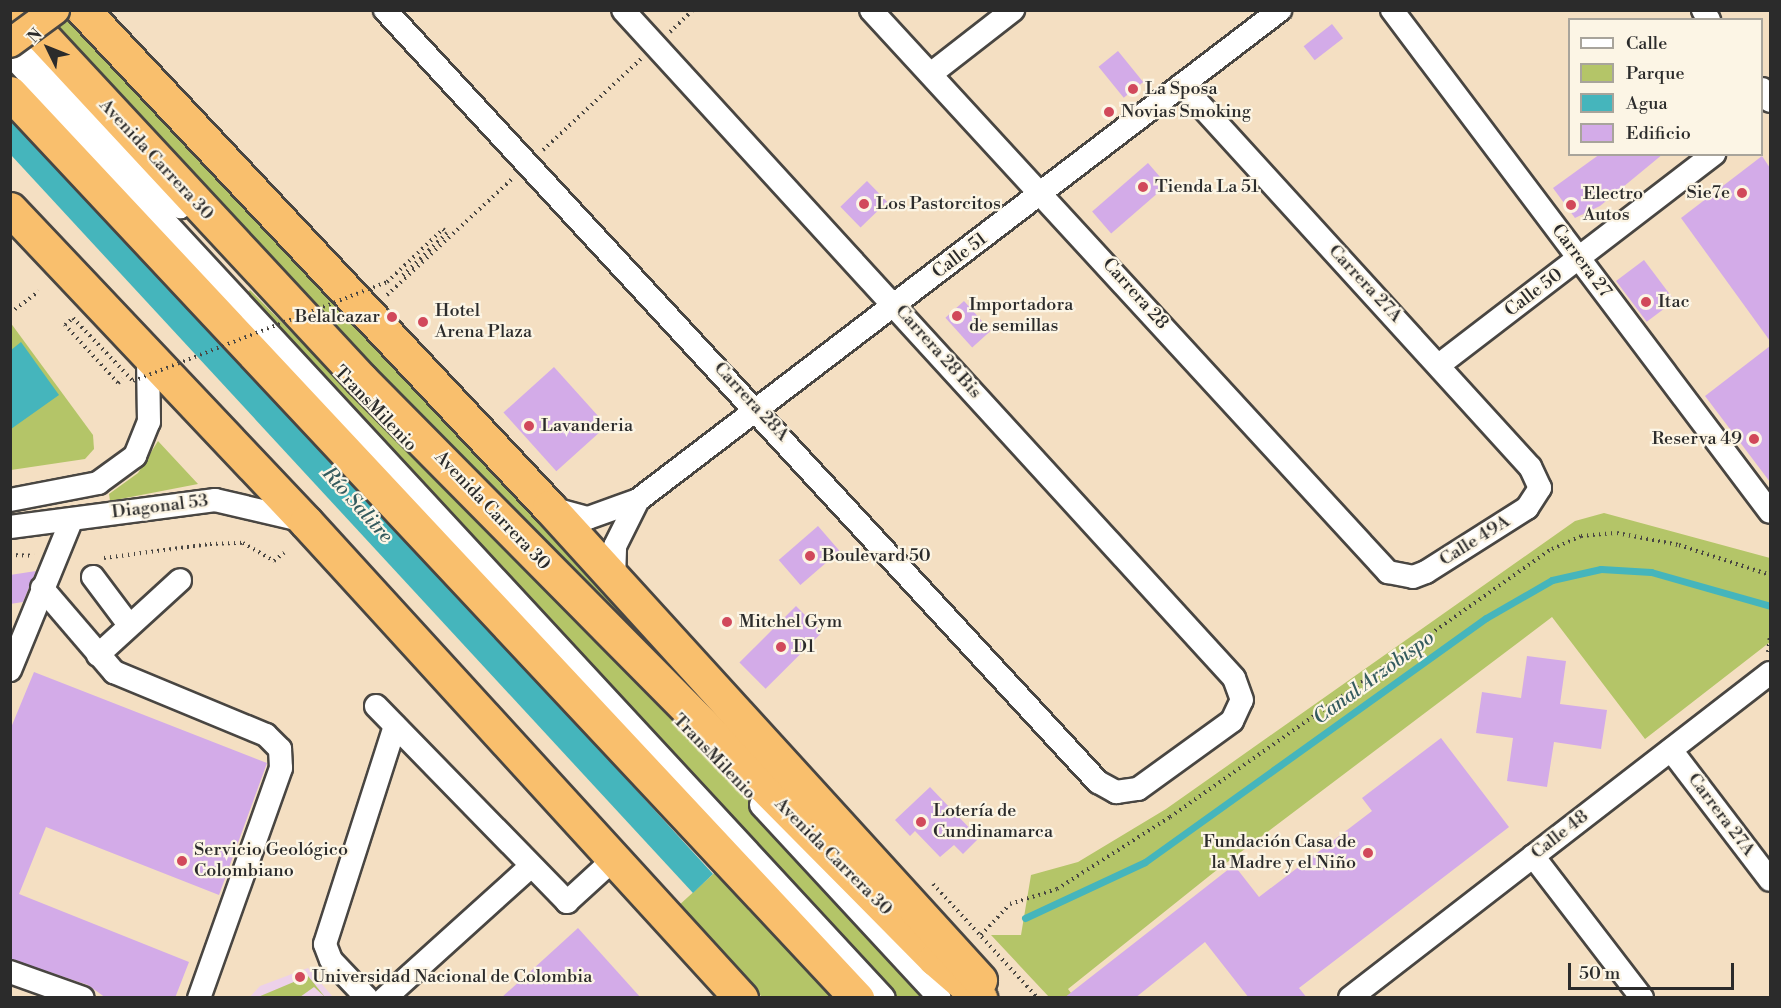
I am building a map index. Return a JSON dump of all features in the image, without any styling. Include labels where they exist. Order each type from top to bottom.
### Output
[{"type":"highway","name":"Avenida Carrera 30","points":[[18,10],[362,380],[851,875],[980,998]]},
{"type":"highway","name":"Avenida Carrera 30","points":[[83,10],[549,507],[949,939],[994,998]]},
{"type":"highway","points":[[10,93],[857,998]]},
{"type":"highway","points":[[10,209],[148,359],[306,522],[741,998]]},
{"type":"main road","points":[[10,44],[55,10]]},
{"type":"street","name":"Carrera 28A","points":[[385,10],[758,409],[1098,782],[1116,792]]},
{"type":"street","name":"Carrera 28 Bis","points":[[623,10],[896,304],[1234,678],[1242,700],[1232,721],[1138,789],[1116,792]]},
{"type":"street","name":"Carrera 28","points":[[871,10],[932,73],[1380,564],[1399,577]]},
{"type":"street","points":[[932,73],[1013,10]]},
{"type":"street","name":"Calle 51","points":[[549,507],[588,518],[638,500],[1280,10]]},
{"type":"street","name":"Carrera 27","points":[[1392,10],[1770,512]]},
{"type":"street","name":"TransMilenio","points":[[10,27],[940,998]]},
{"type":"street","name":"TransMilenio","points":[[10,54],[884,998]]},
{"type":"street","name":"Carrera 27A","points":[[1182,86],[1530,467],[1540,488]]},
{"type":"street","name":"Calle 50","points":[[1439,365],[1711,156]]},
{"type":"street","name":"Diagonal 53","points":[[11,499],[98,483],[135,456],[149,422],[148,359]]},
{"type":"street","name":"Calle 49A","points":[[1399,577],[1426,572],[1457,553],[1527,508],[1540,488]]},
{"type":"street","name":"Diagonal 53","points":[[10,527],[215,500],[306,522]]},
{"type":"street","name":"Calle 51","points":[[614,578],[615,546],[638,500]]},
{"type":"street","points":[[10,670],[72,519]]},
{"type":"street","points":[[94,568],[129,625]]},
{"type":"street","points":[[98,655],[180,580]]},
{"type":"street","points":[[42,588],[114,672],[266,735],[280,749],[280,768],[199,998]]},
{"type":"street","name":"Calle 48","points":[[1350,998],[1770,673]]},
{"type":"street","points":[[376,706],[530,867],[567,902],[613,860]]},
{"type":"street","points":[[367,998],[331,960],[325,944],[394,726]]},
{"type":"street","name":"Carrera 27A","points":[[1671,750],[1770,880]]},
{"type":"street","points":[[1533,856],[1634,995]]},
{"type":"street","points":[[385,998],[530,867]]},
{"type":"street","points":[[10,972],[83,998]]},
{"type":"path","points":[[120,381],[65,325],[73,318],[133,381],[387,282],[443,229],[447,233],[400,280]]},
{"type":"path","points":[[10,313],[39,291]]},
{"type":"path","points":[[981,935],[1010,904],[1057,889],[1161,823],[1552,549],[1581,536],[1617,533],[1679,545],[1770,574]]},
{"type":"path","points":[[94,568],[210,544],[243,543],[274,561],[284,553]]},
{"type":"path","points":[[10,555],[56,557]]},
{"type":"shaded area","name":"Universidad Nacional de Colombia","points":[[308,968],[333,997],[249,998],[260,986]]},
{"type":"green space","points":[[38,11],[68,11],[689,684],[534,542]]},
{"type":"green space","points":[[250,290],[757,807],[934,997],[890,997],[242,297]]},
{"type":"green space","points":[[10,322],[93,435],[94,449],[85,459],[11,470]]},
{"type":"green space","points":[[158,441],[198,484],[110,501],[109,494],[138,473]]},
{"type":"green space","points":[[1604,513],[1770,558],[1770,642],[1645,739],[1552,617],[1213,873],[1068,989],[1074,997],[1049,997],[991,935],[1021,935],[1031,875],[1078,862],[1166,809],[1575,521]]},
{"type":"green space","points":[[721,867],[846,997],[762,997],[677,907]]},
{"type":"green space","points":[[308,976],[325,997],[314,987],[300,997],[258,997]]},
{"type":"water","name":"Río Salitre","points":[[11,106],[713,874],[693,893],[11,155]]},
{"type":"water","points":[[21,342],[59,395],[11,429],[11,350]]},
{"type":"building","points":[[1332,24],[1343,38],[1315,60],[1304,46]]},
{"type":"building","points":[[1118,51],[1143,82],[1124,98],[1099,67]]},
{"type":"building","points":[[1597,156],[1661,156],[1600,206],[1575,218],[1553,188]]},
{"type":"building","points":[[1762,156],[1770,168],[1770,341],[1681,218]]},
{"type":"building","points":[[1148,163],[1167,185],[1111,233],[1092,212]]},
{"type":"building","name":"Los Pastorcitos","points":[[867,181],[887,202],[861,228],[840,207]]},
{"type":"building","points":[[1644,260],[1675,301],[1647,322],[1616,281]]},
{"type":"building","points":[[964,301],[991,331],[972,347],[945,318]]},
{"type":"building","name":"Reserva 49","points":[[1770,346],[1770,482],[1705,396]]},
{"type":"building","points":[[554,367],[607,426],[556,471],[503,413]]},
{"type":"building","name":"Boulevard 50","points":[[818,526],[840,551],[800,585],[779,560]]},
{"type":"building","points":[[36,571],[23,602],[10,604],[10,575]]},
{"type":"building","name":"D1","points":[[796,606],[822,632],[766,689],[739,663]]},
{"type":"building","points":[[1527,656],[1566,661],[1560,704],[1607,710],[1601,749],[1554,742],[1547,787],[1507,781],[1513,738],[1476,733],[1482,692],[1521,698]]},
{"type":"building","name":"Servicio Geológico Colombiano","points":[[34,672],[267,763],[219,895],[46,827],[19,894],[189,962],[175,998],[106,998],[88,985],[10,959],[10,730]]},
{"type":"building","points":[[1441,738],[1509,827],[1299,988],[1307,998],[1249,998],[1205,942],[1135,998],[1064,998],[1234,865],[1259,897],[1372,811],[1362,798]]},
{"type":"building","name":"Lotería de Cundinamarca","points":[[930,787],[979,838],[963,854],[954,845],[940,857],[915,831],[910,836],[895,820]]},
{"type":"building","points":[[578,928],[641,998],[501,998]]},
{"type":"waterway","name":"Canal Arzobispo","points":[[1025,918],[1145,862],[1486,618],[1552,580],[1601,569],[1651,572],[1770,606]]},
{"type":"place","name":"La Sposa","points":[[1133,89]]},
{"type":"place","name":"Novias Smoking","points":[[1109,112]]},
{"type":"place","name":"Tienda La 51","points":[[1143,187]]},
{"type":"place","name":"Sie7e","points":[[1742,193]]},
{"type":"place","name":"Los Pastorcitos","points":[[864,204]]},
{"type":"place","name":"Electro Autos","points":[[1571,205]]},
{"type":"place","name":"Itac","points":[[1646,302]]},
{"type":"place","name":"Importadora de semillas","points":[[957,316]]},
{"type":"place","name":"Belalcazar","points":[[392,317]]},
{"type":"place","name":"Hotel Arena Plaza","points":[[423,322]]},
{"type":"place","name":"Lavanderia","points":[[529,426]]},
{"type":"place","name":"Reserva 49","points":[[1754,439]]},
{"type":"place","name":"Boulevard 50","points":[[810,556]]},
{"type":"place","name":"Mitchel Gym","points":[[727,622]]},
{"type":"place","name":"D1","points":[[781,647]]},
{"type":"place","name":"Lotería de Cundinamarca","points":[[921,822]]},
{"type":"place","name":"Fundación Casa de la Madre y el Niño","points":[[1368,853]]},
{"type":"place","name":"Servicio Geológico Colombiano","points":[[182,861]]},
{"type":"place","name":"Universidad Nacional de Colombia","points":[[300,977]]}]
